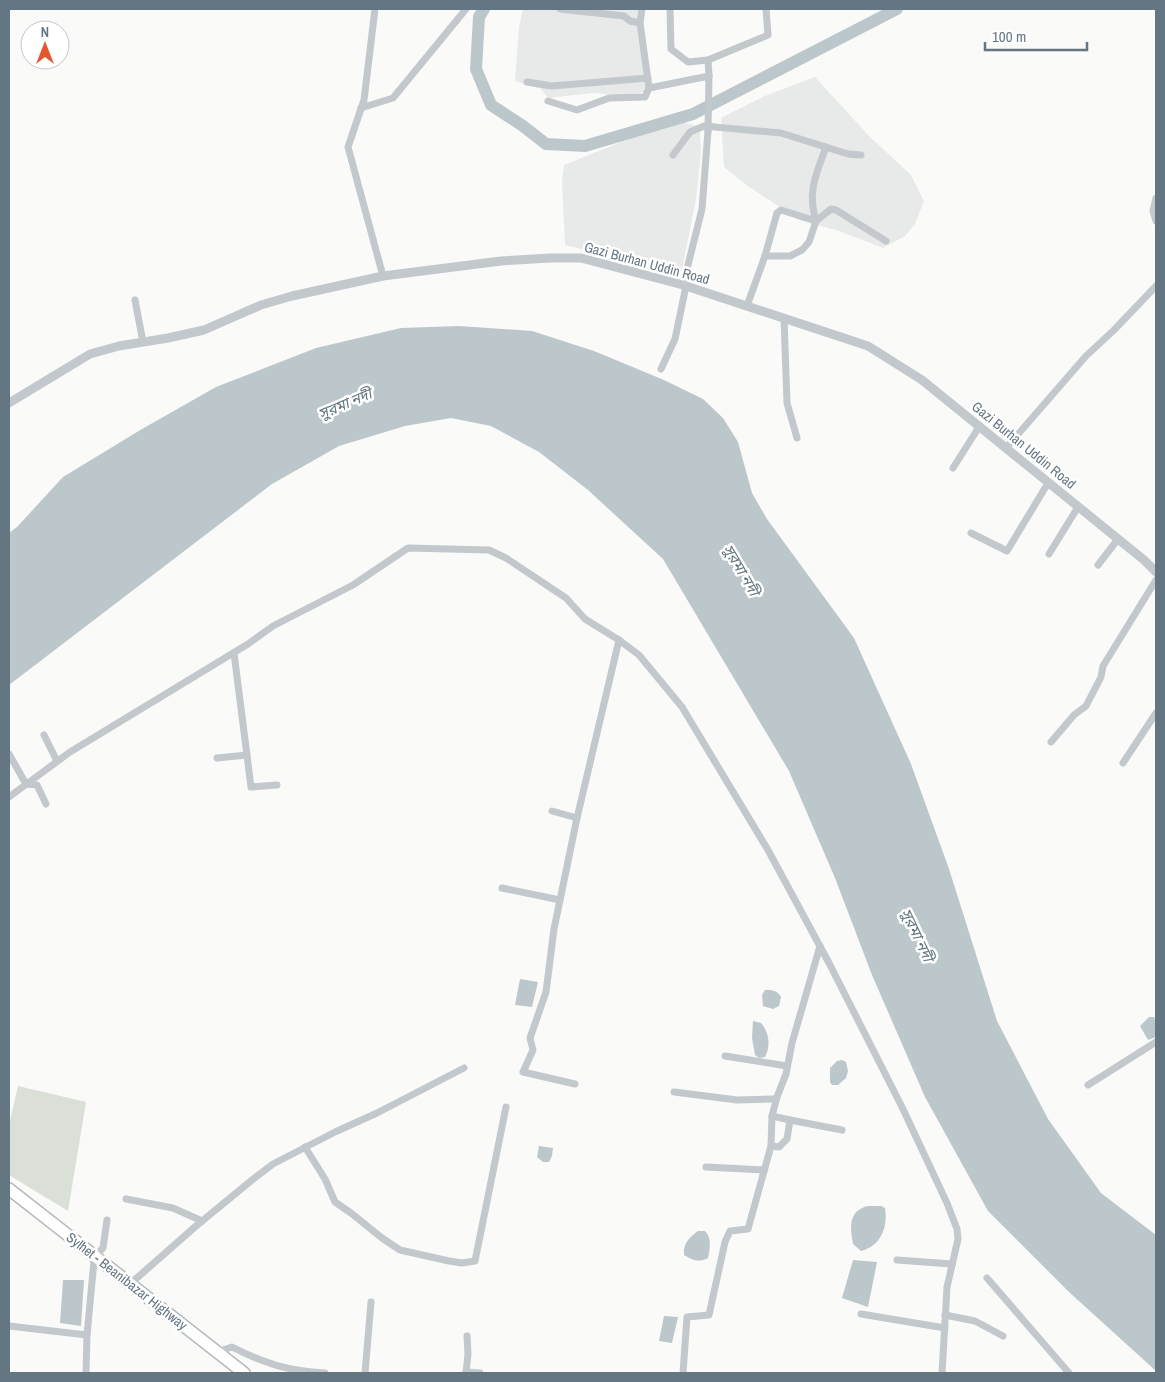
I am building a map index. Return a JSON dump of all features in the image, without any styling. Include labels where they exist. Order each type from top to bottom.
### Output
[{"type":"main road","name":"Sylhet - Beanibazar Highway","points":[[9,1189],[236,1373]]},
{"type":"main road","name":"Sylhet - Beanibazar Highway","points":[[9,1195],[130,1284],[244,1373]]},
{"type":"street","points":[[375,9],[364,100],[348,146],[383,276]]},
{"type":"street","points":[[361,108],[393,98],[466,9]]},
{"type":"street","points":[[560,9],[624,16],[630,22],[640,23]]},
{"type":"street","points":[[548,101],[577,110],[609,98],[645,97],[649,88],[640,23],[642,9]]},
{"type":"street","points":[[670,9],[671,49],[688,62],[708,60],[768,35],[766,9]]},
{"type":"street","points":[[661,369],[675,339],[702,209],[708,131],[708,60]]},
{"type":"street","points":[[649,88],[709,76]]},
{"type":"street","points":[[527,82],[552,86],[648,78]]},
{"type":"street","points":[[672,156],[690,132],[704,126],[781,133],[848,154],[862,155]]},
{"type":"street","points":[[816,222],[813,212],[812,188],[826,147]]},
{"type":"street","points":[[1156,198],[1153,211],[1156,221]]},
{"type":"street","points":[[766,256],[790,256],[802,250],[809,242],[816,222],[831,209],[836,210],[886,241]]},
{"type":"street","points":[[747,306],[766,256],[776,213],[781,210],[816,222]]},
{"type":"street","name":"Gazi Burhan Uddin Road","points":[[9,403],[90,354],[119,346],[204,330],[261,305],[292,296],[383,276],[501,261],[581,258],[685,286],[868,346],[922,380],[1144,560],[1156,572]]},
{"type":"street","points":[[1006,448],[1086,356],[1156,286]]},
{"type":"street","points":[[135,300],[143,342]]},
{"type":"street","points":[[784,318],[787,403],[798,438]]},
{"type":"street","points":[[953,468],[979,427]]},
{"type":"street","points":[[971,533],[1007,551],[1048,483]]},
{"type":"street","points":[[1049,554],[1078,507]]},
{"type":"street","points":[[1098,565],[1118,539]]},
{"type":"street","points":[[9,797],[70,752],[234,653],[273,626],[352,585],[408,548],[489,550],[506,558],[566,598],[585,619],[639,655],[682,707],[758,834],[820,946],[898,1099],[947,1203],[958,1234],[947,1287],[942,1373]]},
{"type":"street","points":[[1051,742],[1074,715],[1086,706],[1101,677],[1103,666],[1156,580]]},
{"type":"street","points":[[575,1084],[523,1072],[533,1050],[530,1038],[546,992],[554,929],[577,818],[619,640]]},
{"type":"street","points":[[234,653],[251,787],[277,785]]},
{"type":"street","points":[[1123,763],[1156,713]]},
{"type":"street","points":[[44,735],[57,761]]},
{"type":"street","points":[[9,754],[26,784]]},
{"type":"street","points":[[217,758],[247,755]]},
{"type":"street","points":[[26,784],[37,785],[46,804]]},
{"type":"street","points":[[552,811],[577,818]]},
{"type":"street","points":[[502,888],[560,900]]},
{"type":"street","points":[[683,1373],[687,1317],[709,1315],[725,1242],[730,1231],[748,1229],[770,1146],[772,1116],[776,1099],[820,946]]},
{"type":"street","points":[[1088,1085],[1156,1042]]},
{"type":"street","points":[[725,1056],[787,1066]]},
{"type":"street","points":[[130,1284],[202,1221],[273,1164],[464,1068]]},
{"type":"street","points":[[674,1092],[736,1100],[776,1099]]},
{"type":"street","points":[[305,1147],[335,1202],[382,1238],[400,1250],[462,1263],[475,1261],[506,1107]]},
{"type":"street","points":[[772,1116],[842,1130]]},
{"type":"street","points":[[770,1146],[779,1147],[787,1139],[790,1120]]},
{"type":"street","points":[[706,1167],[764,1170]]},
{"type":"street","points":[[126,1199],[173,1208],[202,1221]]},
{"type":"street","points":[[86,1373],[87,1336],[95,1259],[103,1248],[107,1220]]},
{"type":"street","points":[[897,1260],[952,1264]]},
{"type":"street","points":[[987,1278],[1069,1373]]},
{"type":"street","points":[[365,1373],[371,1302]]},
{"type":"street","points":[[862,1314],[945,1328]]},
{"type":"street","points":[[945,1315],[975,1321],[1003,1336]]},
{"type":"street","points":[[9,1326],[87,1336]]},
{"type":"street","points":[[467,1336],[466,1372],[480,1373]]},
{"type":"street","points":[[217,1352],[224,1348],[232,1347],[265,1362],[289,1370],[326,1373]]},
{"type":"shaded area","points":[[523,9],[643,9],[642,22],[651,90],[628,96],[593,93],[548,98],[541,89],[515,81],[519,27]]},
{"type":"shaded area","points":[[815,77],[869,136],[911,175],[924,201],[915,224],[905,236],[883,248],[839,231],[799,220],[745,184],[724,167],[721,118],[765,96]]},
{"type":"shaded area","points":[[676,120],[700,127],[701,153],[696,199],[680,280],[614,257],[565,245],[562,181],[564,165]]},
{"type":"shaded area","points":[[18,1086],[86,1102],[68,1211],[9,1175],[9,1125]]},
{"type":"water","name":"সুরমা নদী","points":[[459,326],[532,331],[594,351],[664,380],[703,399],[723,418],[738,442],[752,493],[767,519],[854,638],[911,764],[949,869],[997,1021],[1048,1119],[1101,1193],[1156,1235],[1156,1371],[1069,1292],[988,1211],[925,1097],[872,975],[835,878],[789,771],[663,559],[588,490],[539,452],[491,426],[451,418],[405,426],[339,446],[272,484],[9,685],[9,533],[17,527],[63,477],[216,387],[316,348],[401,328]]},
{"type":"water","points":[[520,979],[538,982],[532,1007],[515,1005]]},
{"type":"water","points":[[765,990],[778,993],[781,997],[779,1006],[773,1009],[763,1006],[762,995]]},
{"type":"water","points":[[1149,1017],[1154,1017],[1156,1021],[1156,1037],[1148,1040],[1140,1026]]},
{"type":"water","points":[[753,1021],[761,1023],[767,1035],[768,1048],[765,1057],[759,1058],[755,1055],[752,1038]]},
{"type":"water","points":[[842,1060],[846,1062],[848,1071],[846,1078],[838,1085],[832,1085],[830,1082],[830,1068],[837,1061]]},
{"type":"water","points":[[539,1146],[553,1148],[549,1162],[543,1162],[537,1157]]},
{"type":"water","points":[[867,1206],[881,1206],[885,1208],[886,1215],[882,1235],[874,1245],[861,1251],[853,1244],[851,1226],[856,1212]]},
{"type":"water","points":[[698,1231],[705,1231],[709,1237],[710,1244],[708,1258],[698,1261],[684,1255],[684,1247],[687,1241]]},
{"type":"water","points":[[853,1260],[877,1262],[868,1307],[842,1298]]},
{"type":"water","points":[[63,1280],[84,1280],[81,1326],[60,1323]]},
{"type":"water","points":[[664,1316],[678,1317],[672,1343],[659,1341]]},
{"type":"waterway","points":[[484,9],[479,17],[476,69],[491,105],[546,144],[585,146],[693,114],[897,9]]}]
